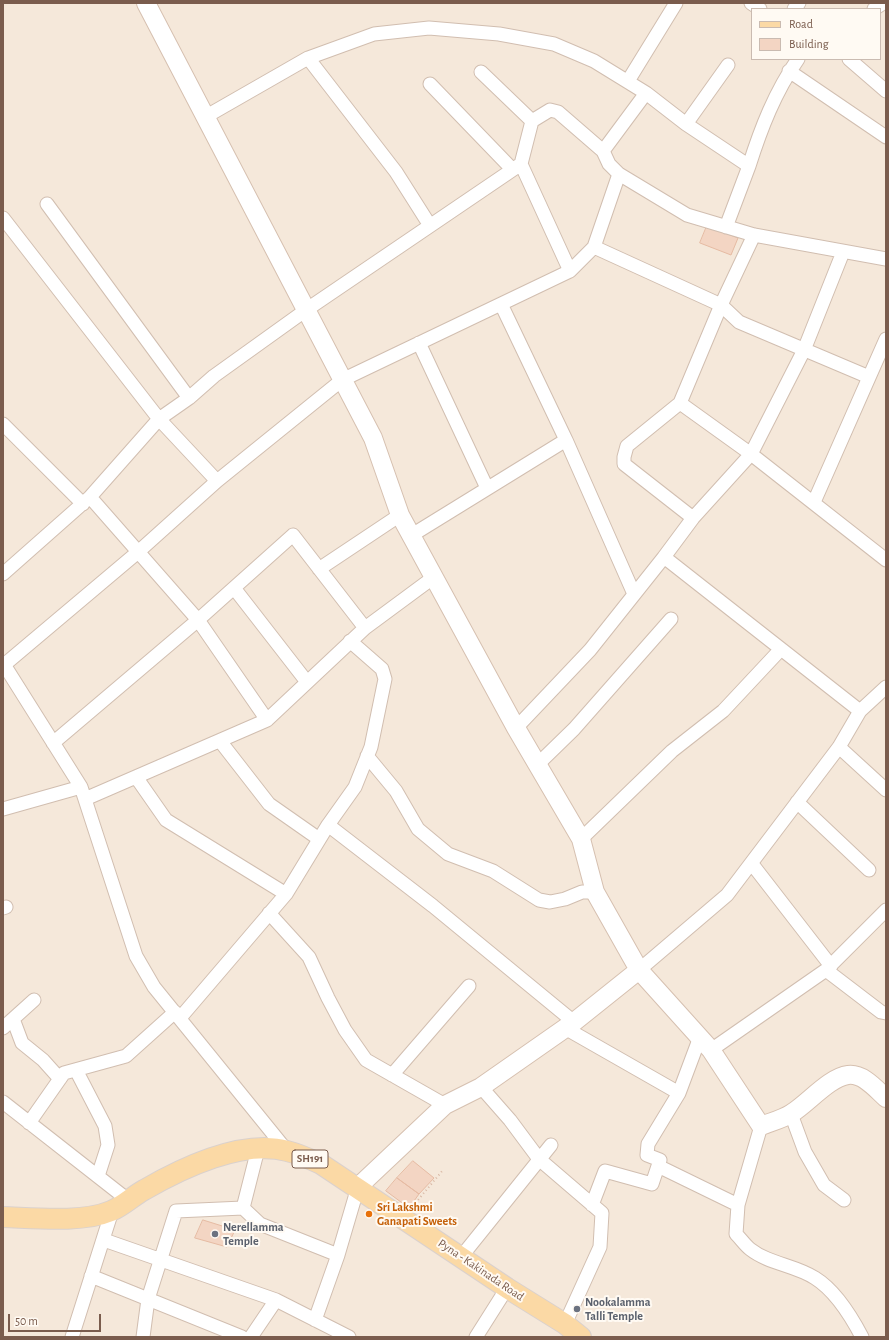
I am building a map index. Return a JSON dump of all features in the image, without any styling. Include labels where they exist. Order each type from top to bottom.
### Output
[{"type":"main road","name":"Pyna - Kakinada Road","points":[[3,1217],[90,1218],[112,1211],[170,1176],[227,1153],[258,1149],[287,1151],[322,1164],[507,1288],[565,1324],[581,1337]]},
{"type":"street","points":[[146,3],[373,438],[400,515],[516,728],[581,839],[596,892],[639,970],[706,1043],[761,1126],[738,1205],[736,1234],[751,1250],[766,1258],[815,1277],[829,1290],[851,1317],[862,1337]]},
{"type":"street","points":[[628,81],[676,3]]},
{"type":"street","points":[[205,117],[308,58],[374,34],[429,28],[499,34],[554,44],[594,61],[646,93],[686,124],[749,166]]},
{"type":"street","points":[[308,58],[396,172],[429,224]]},
{"type":"street","points":[[726,227],[764,121],[789,71],[797,60]]},
{"type":"street","points":[[850,60],[886,91]]},
{"type":"street","points":[[686,124],[728,65]]},
{"type":"street","points":[[789,71],[886,137]]},
{"type":"street","points":[[481,72],[532,122]]},
{"type":"street","points":[[430,84],[516,166],[570,271]]},
{"type":"street","points":[[602,151],[646,93]]},
{"type":"street","points":[[4,573],[86,500],[159,419],[189,398],[214,376],[306,310],[429,224],[516,166],[532,122],[550,110],[558,112],[602,151],[609,164],[619,174],[687,215],[754,236],[886,259]]},
{"type":"street","points":[[287,1151],[154,987],[136,956],[83,793],[4,664],[138,552],[217,481],[342,380],[570,271],[594,247],[619,174]]},
{"type":"street","points":[[47,204],[189,398]]},
{"type":"street","points":[[3,218],[159,419],[217,481]]},
{"type":"street","points":[[693,518],[624,464],[624,457],[627,446],[680,404],[721,305],[754,236]]},
{"type":"street","points":[[594,247],[721,305],[739,322],[869,377]]},
{"type":"street","points":[[516,728],[590,650],[693,518],[751,454],[804,350],[843,252]]},
{"type":"street","points":[[501,304],[566,440],[634,594]]},
{"type":"street","points":[[814,502],[886,339]]},
{"type":"street","points":[[419,343],[487,488]]},
{"type":"street","points":[[680,404],[751,454],[886,559]]},
{"type":"street","points":[[3,424],[86,500],[138,552],[198,620],[268,720]]},
{"type":"street","points":[[412,535],[566,440]]},
{"type":"street","points":[[319,570],[400,515]]},
{"type":"street","points":[[53,743],[198,620],[293,535],[365,628]]},
{"type":"street","points":[[664,557],[860,711]]},
{"type":"street","points":[[3,809],[83,793],[136,777],[268,720],[365,628],[434,577]]},
{"type":"street","points":[[234,588],[307,682]]},
{"type":"street","points":[[537,765],[574,729],[671,618]]},
{"type":"street","points":[[29,1123],[64,1074],[126,1056],[178,1015],[286,894],[328,825],[355,788],[367,756],[385,679],[382,669],[350,642]]},
{"type":"street","points":[[581,839],[672,751],[723,711],[781,649]]},
{"type":"street","points":[[315,1320],[338,1254],[358,1188],[445,1105],[480,1087],[570,1025],[639,970],[727,894],[752,864],[839,747],[860,711],[886,687]]},
{"type":"street","points":[[220,741],[270,804],[319,839]]},
{"type":"street","points":[[839,747],[883,782]]},
{"type":"street","points":[[367,756],[396,791],[418,829],[448,854],[493,871],[539,900],[550,902],[565,899],[582,892],[596,892]]},
{"type":"street","points":[[136,777],[166,820],[286,894]]},
{"type":"street","points":[[797,802],[869,870]]},
{"type":"street","points":[[328,825],[433,906],[570,1025],[679,1093]]},
{"type":"street","points":[[752,864],[829,968],[881,1012],[886,1013]]},
{"type":"street","points":[[592,1205],[605,1171],[652,1184],[660,1160],[647,1155],[648,1144],[679,1093],[706,1043],[829,968],[886,910]]},
{"type":"street","points":[[269,912],[309,957],[341,1024],[366,1060],[445,1105]]},
{"type":"street","points":[[392,1075],[469,986]]},
{"type":"street","points":[[3,1028],[34,1000]]},
{"type":"street","points":[[13,1019],[22,1043],[43,1060],[60,1079]]},
{"type":"street","points":[[76,1070],[105,1126],[108,1145],[98,1176]]},
{"type":"street","points":[[761,1126],[791,1114],[838,1078],[849,1074],[858,1076],[870,1083],[886,1098]]},
{"type":"street","points":[[480,1087],[510,1120],[539,1159],[602,1213],[600,1247],[565,1324]]},
{"type":"street","points":[[3,1102],[128,1200]]},
{"type":"street","points":[[791,1114],[805,1152],[824,1185],[844,1200]]},
{"type":"street","points":[[461,1257],[551,1146]]},
{"type":"street","points":[[243,1208],[258,1149]]},
{"type":"street","points":[[658,1166],[738,1205]]},
{"type":"street","points":[[143,1337],[148,1299],[162,1260],[176,1211],[243,1208],[260,1224],[338,1254]]},
{"type":"street","points":[[72,1337],[112,1211]]},
{"type":"street","points":[[104,1240],[276,1300],[350,1337]]},
{"type":"street","points":[[91,1276],[242,1337]]},
{"type":"street","points":[[476,1337],[507,1288]]},
{"type":"street","points":[[252,1337],[276,1300]]},
{"type":"path","points":[[403,1218],[443,1170]]},
{"type":"shaded area","points":[[3,3],[886,3],[886,1337],[3,1337]]},
{"type":"building","points":[[707,226],[738,238],[731,255],[700,243]]},
{"type":"building","points":[[413,1161],[434,1178],[419,1194],[397,1178]]},
{"type":"building","points":[[397,1178],[419,1194],[409,1208],[386,1191]]},
{"type":"building","name":"Nerellamma Temple","points":[[203,1220],[235,1230],[227,1247],[195,1238]]},
{"type":"place","name":"Sri Lakshmi Ganapati Sweets","points":[[369,1214]]},
{"type":"place","name":"Nerellamma Temple","points":[[215,1234]]},
{"type":"place","name":"Nookalamma Talli Temple","points":[[577,1309]]}]
